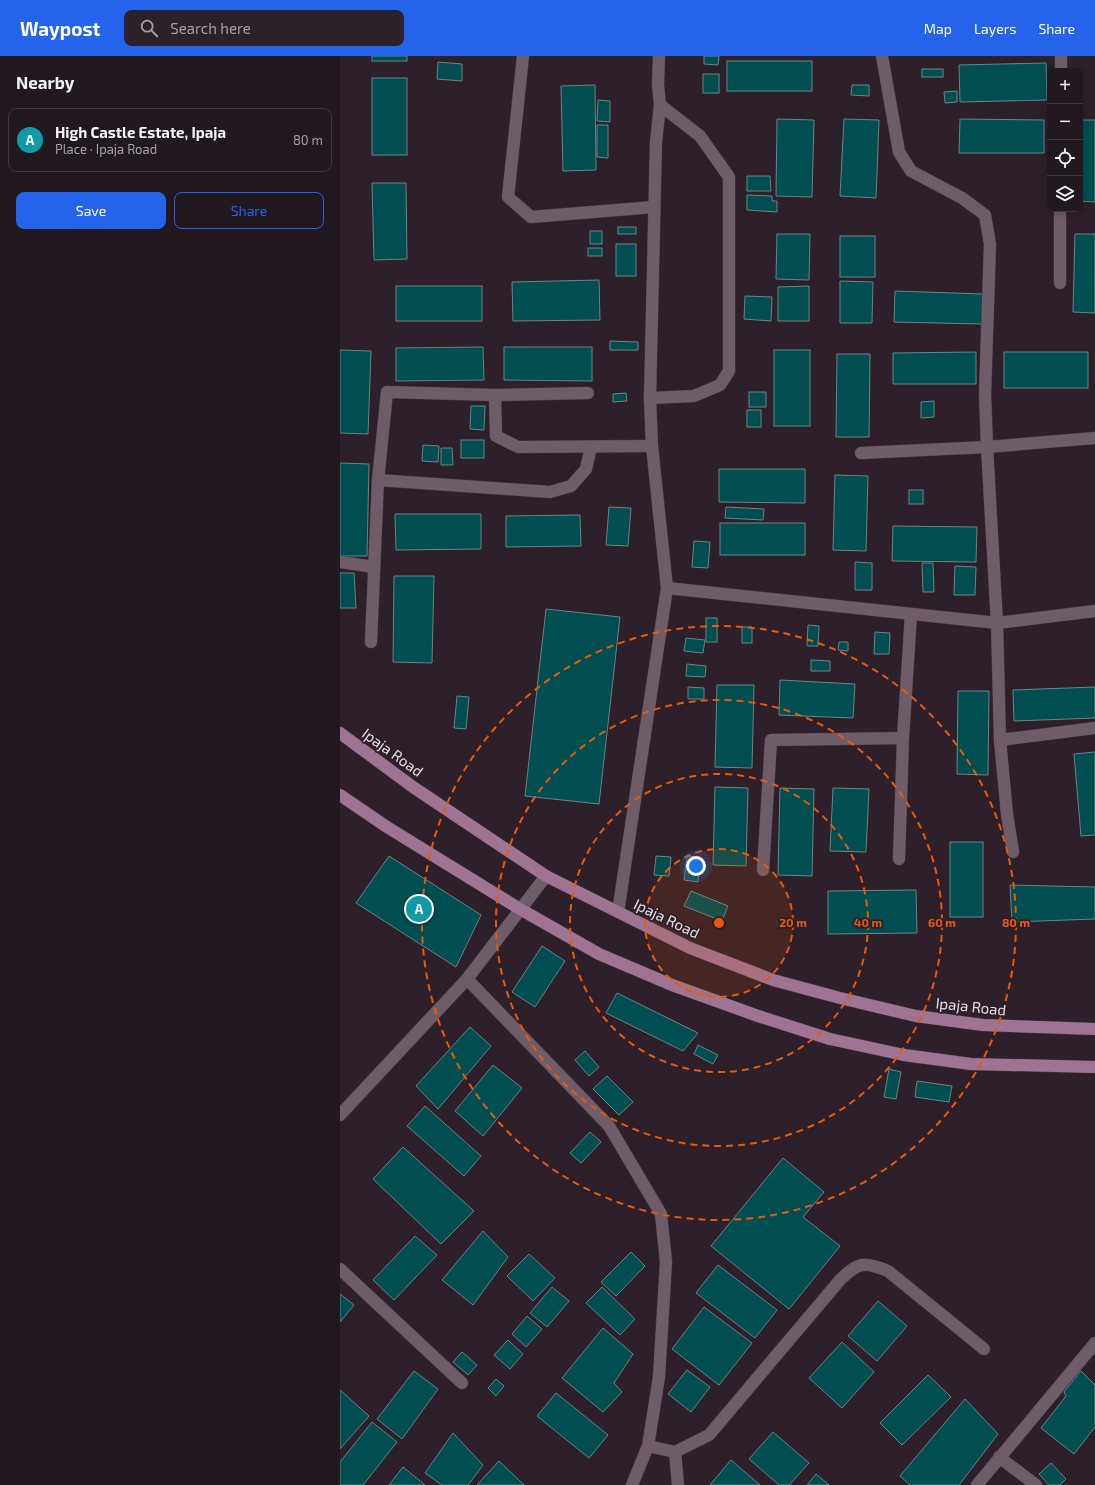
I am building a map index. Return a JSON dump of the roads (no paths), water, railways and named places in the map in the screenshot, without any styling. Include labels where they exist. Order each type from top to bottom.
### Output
[{"type":"main road","name":"Ipaja Road","points":[[340,733],[413,787],[546,876],[690,948],[773,980],[916,1016],[983,1025],[1095,1029]]},
{"type":"main road","points":[[340,795],[387,827],[520,910],[599,954],[664,982],[758,1016],[830,1039],[904,1056],[971,1064],[1095,1067]]},
{"type":"street","points":[[523,56],[508,197],[531,217],[654,207]]},
{"type":"street","points":[[618,912],[667,588],[652,446],[650,398],[656,142],[660,105],[658,85],[659,56]]},
{"type":"street","points":[[882,56],[899,152],[911,171],[962,198],[986,215],[990,244],[985,394],[987,447],[997,623],[1000,740],[1007,814],[1013,852]]},
{"type":"street","points":[[1061,56],[1061,68]]},
{"type":"street","points":[[650,398],[694,396],[720,385],[729,371],[729,177],[700,136],[660,105]]},
{"type":"street","points":[[1060,212],[1060,283]]},
{"type":"street","points":[[371,642],[378,480],[387,392],[494,395],[588,393]]},
{"type":"street","points":[[494,395],[496,436],[507,443],[518,447],[652,446]]},
{"type":"street","points":[[861,453],[987,447],[1095,438]]},
{"type":"street","points":[[378,480],[550,492],[571,486],[586,469],[591,447]]},
{"type":"street","points":[[340,562],[374,567]]},
{"type":"street","points":[[667,588],[997,623],[1095,611]]},
{"type":"street","points":[[899,858],[903,738],[912,614]]},
{"type":"street","points":[[1000,740],[1095,728]]},
{"type":"street","points":[[763,870],[771,740],[903,738]]},
{"type":"street","points":[[340,1115],[467,979],[546,876]]},
{"type":"street","points":[[467,979],[609,1126],[661,1214],[666,1262],[659,1377],[648,1446],[632,1485]]},
{"type":"street","points":[[648,1446],[675,1452],[709,1435],[840,1280],[853,1267],[862,1264],[873,1264],[888,1270],[984,1349]]},
{"type":"street","points":[[340,1269],[462,1383]]},
{"type":"street","points":[[977,1485],[1095,1343]]},
{"type":"street","points":[[675,1452],[678,1485]]},
{"type":"street","points":[[1000,1457],[1036,1485]]},
{"type":"place","name":"High Castle Estate, Ipaja","points":[[419,909]]}]
